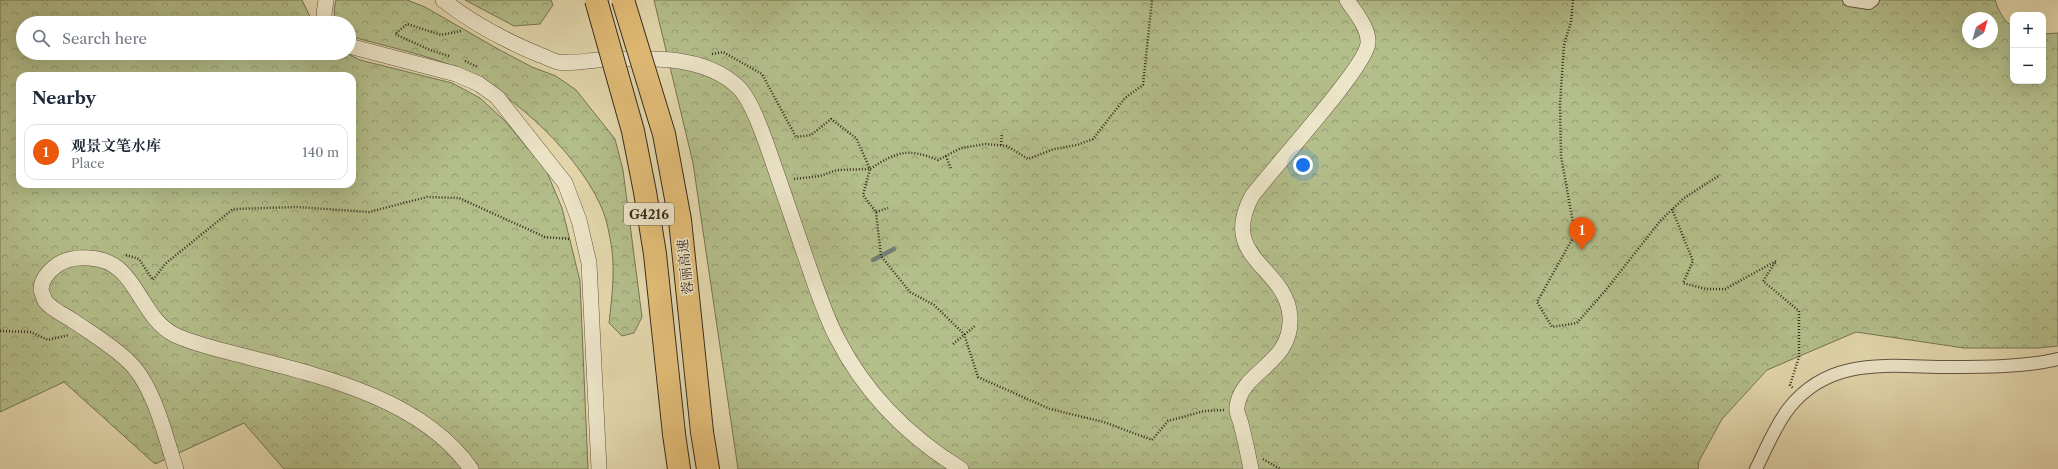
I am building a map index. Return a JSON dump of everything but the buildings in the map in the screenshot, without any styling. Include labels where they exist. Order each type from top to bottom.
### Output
[{"type":"highway","name":"蓉丽高速","points":[[596,0],[633,131],[645,192],[655,254],[679,469]]},
{"type":"highway","name":"蓉丽高速","points":[[623,0],[664,134],[680,220],[702,432],[708,469]]},
{"type":"street","points":[[324,16],[326,0]]},
{"type":"street","points":[[442,0],[500,36],[559,62],[617,59],[692,62],[714,70],[737,85],[746,95],[780,183],[827,317],[849,359],[862,379],[892,415],[927,446],[961,469]]},
{"type":"street","points":[[1251,469],[1236,409],[1239,398],[1243,390],[1280,352],[1285,344],[1290,329],[1287,303],[1280,290],[1250,253],[1244,240],[1242,223],[1247,206],[1260,186],[1348,79],[1366,52],[1368,43],[1366,33],[1347,0]]},
{"type":"street","points":[[1849,0],[1869,3],[1873,0]]},
{"type":"street","points":[[356,48],[456,74],[479,84],[497,97],[565,183],[573,201],[589,263],[599,469]]},
{"type":"street","points":[[176,469],[152,399],[142,378],[128,360],[84,328],[53,308],[45,300],[41,289],[44,278],[51,269],[60,263],[71,259],[94,258],[112,264],[128,276],[152,315],[166,330],[195,343],[314,374],[376,398],[436,430],[457,450],[471,469]]},
{"type":"street","points":[[1756,469],[1781,420],[1800,396],[1826,378],[1839,372],[1868,366],[1950,367],[2043,362],[2058,359]]},
{"type":"path","points":[[780,183],[797,178],[820,176],[837,170],[870,169],[892,155],[918,152],[938,160],[961,148],[986,144],[1008,146],[1028,159],[1054,149],[1077,145],[1093,139],[1125,98],[1143,85],[1152,0]]},
{"type":"path","points":[[1573,0],[1571,22],[1564,45],[1560,104],[1561,156],[1575,234],[1537,302],[1552,327],[1577,322],[1605,291],[1661,220],[1684,198],[1720,175]]},
{"type":"path","points":[[709,55],[723,52],[762,74],[796,137],[811,135],[831,119],[856,138],[870,169],[863,196],[876,212],[881,256],[910,292],[934,305],[964,334],[978,378],[1050,409],[1104,422],[1152,440],[1168,421],[1204,411],[1236,409]]},
{"type":"path","points":[[1001,145],[1002,133]]},
{"type":"path","points":[[946,156],[951,169]]},
{"type":"path","points":[[121,254],[140,259],[153,280],[165,264],[233,209],[297,207],[369,212],[427,197],[459,198],[545,237],[584,239]]},
{"type":"path","points":[[876,212],[888,208]]},
{"type":"path","points":[[1672,209],[1693,262],[1683,283],[1706,289],[1725,289],[1776,260],[1763,281],[1799,311],[1799,357],[1790,385],[1800,396]]},
{"type":"path","points":[[953,344],[975,326]]},
{"type":"path","points":[[0,332],[31,332],[48,340],[68,336],[84,328]]},
{"type":"green space","points":[[0,0],[302,0],[310,16],[16,16],[16,60],[356,60],[356,58],[452,83],[480,98],[504,120],[546,170],[562,208],[580,281],[588,469],[284,469],[244,423],[155,464],[64,382],[0,412]]},
{"type":"green space","points":[[336,0],[407,0],[425,7],[532,67],[556,76],[576,90],[615,139],[623,170],[642,317],[634,333],[622,336],[609,323],[613,281],[613,259],[605,216],[588,183],[573,161],[555,140],[513,102],[490,86],[467,73],[433,59],[356,38],[356,16],[335,16]]},
{"type":"green space","points":[[465,0],[551,0],[553,5],[540,24],[514,26]]},
{"type":"green space","points":[[654,0],[1995,0],[2004,19],[2010,24],[2010,84],[2046,84],[2046,34],[2058,33],[2058,346],[2038,348],[1964,348],[1856,332],[1767,370],[1722,419],[1699,461],[1698,469],[738,469],[693,163]]},
{"type":"waterway","points":[[873,260],[894,249]]},
{"type":"place","name":"观景文笔水库","points":[[1582,250]]}]
